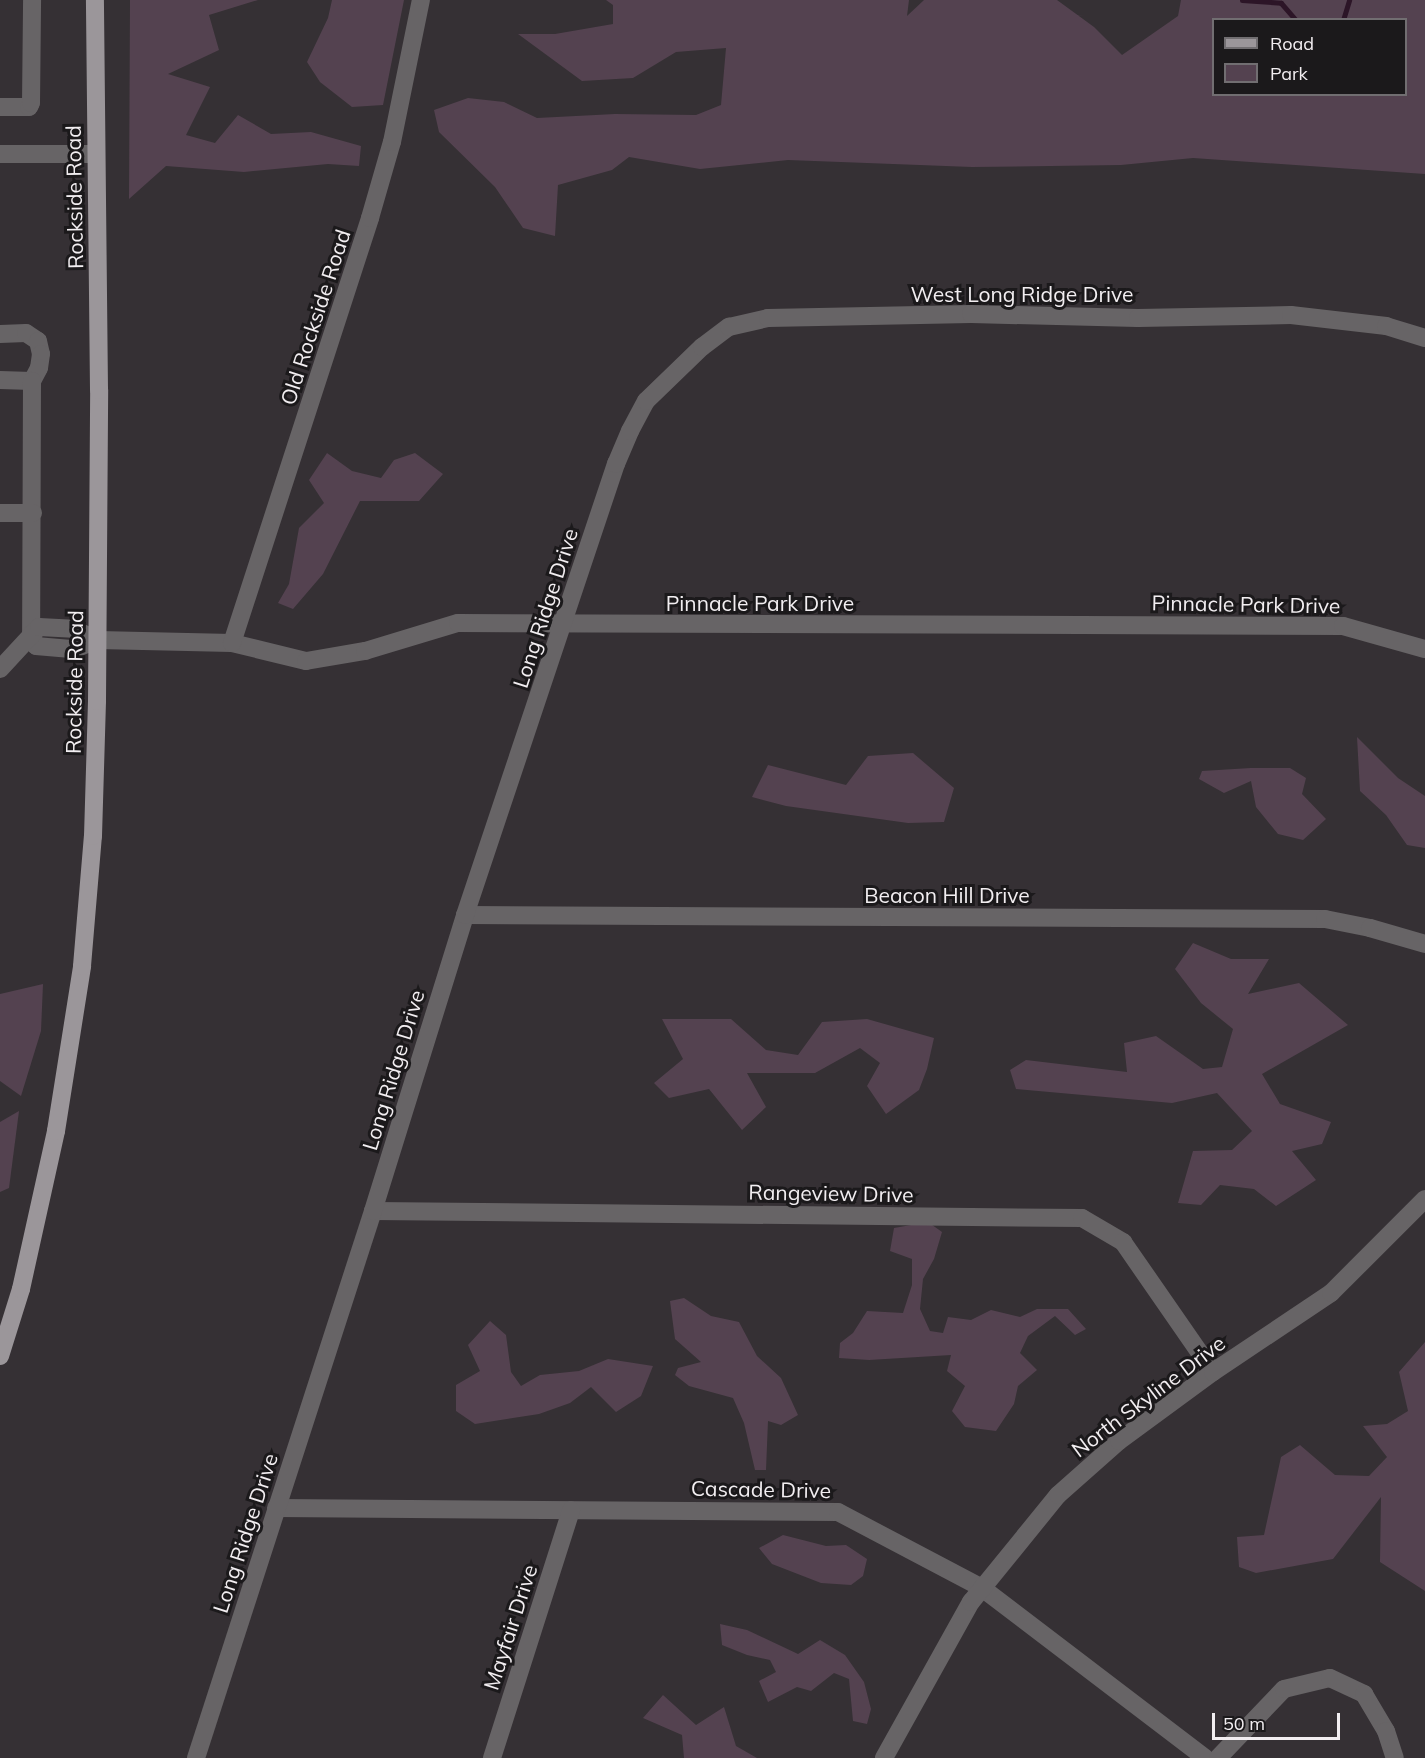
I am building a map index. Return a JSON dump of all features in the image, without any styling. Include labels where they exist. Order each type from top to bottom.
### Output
[{"type":"main road","name":"Rockside Road","points":[[0,1356],[21,1289],[56,1131],[82,966],[93,836],[98,640],[94,0]]},
{"type":"street","points":[[0,107],[29,107],[31,103],[32,0]]},
{"type":"street","name":"Old Rockside Road","points":[[232,643],[370,218],[392,142],[421,0]]},
{"type":"street","points":[[0,154],[96,154]]},
{"type":"street","name":"West Long Ridge Drive","points":[[646,401],[702,347],[729,327],[768,318],[971,314],[1138,318],[1291,315],[1386,326],[1425,338]]},
{"type":"street","points":[[0,334],[26,333],[38,341],[41,354],[39,368],[32,381],[31,634],[0,669]]},
{"type":"street","points":[[0,381],[32,381]]},
{"type":"street","name":"Long Ridge Drive","points":[[196,1758],[373,1211],[465,915],[616,464],[646,401]]},
{"type":"street","points":[[0,513],[33,513]]},
{"type":"street","name":"Pinnacle Park Drive","points":[[31,634],[36,646],[74,649],[98,640],[232,643],[306,661],[364,651],[458,623],[1343,626],[1425,649]]},
{"type":"street","name":"Beacon Hill Drive","points":[[465,915],[1325,919],[1370,928],[1425,944]]},
{"type":"street","name":"North Skyline Drive","points":[[884,1758],[971,1602],[1058,1495],[1119,1441],[1213,1372],[1331,1293],[1425,1199]]},
{"type":"street","name":"Rangeview Drive","points":[[373,1211],[1082,1218],[1122,1242],[1213,1372]]},
{"type":"street","name":"Cascade Drive","points":[[276,1509],[838,1512],[982,1587],[1205,1758]]},
{"type":"street","name":"Mayfair Drive","points":[[492,1758],[571,1510]]},
{"type":"street","points":[[1218,1758],[1284,1689],[1330,1678],[1364,1694],[1386,1731],[1395,1758]]},
{"type":"green space","points":[[130,0],[258,0],[209,15],[219,50],[168,74],[210,87],[186,135],[215,143],[238,115],[271,134],[311,132],[361,146],[359,166],[328,164],[244,172],[166,166],[129,199]]},
{"type":"green space","points":[[332,0],[404,0],[383,105],[352,107],[320,82],[307,62],[328,18]]},
{"type":"green space","points":[[606,0],[909,0],[907,16],[924,0],[1057,0],[1094,27],[1122,55],[1178,16],[1181,0],[1425,0],[1425,174],[1193,158],[1121,165],[972,167],[788,160],[700,169],[629,157],[612,170],[558,185],[555,236],[523,228],[495,187],[439,132],[434,110],[468,98],[504,102],[537,118],[615,114],[696,115],[721,105],[726,48],[676,52],[633,78],[582,81],[518,34],[555,34],[613,24],[613,5]]},
{"type":"green space","points":[[327,453],[352,471],[381,478],[394,460],[415,453],[443,474],[419,501],[360,501],[323,574],[293,609],[278,603],[289,584],[299,528],[324,503],[309,480]]},
{"type":"green space","points":[[1357,737],[1398,778],[1425,796],[1425,848],[1407,845],[1386,815],[1360,791]]},
{"type":"green space","points":[[913,753],[954,788],[944,822],[908,823],[786,806],[752,797],[768,765],[846,785],[868,756]]},
{"type":"green space","points":[[1290,768],[1306,778],[1302,794],[1326,819],[1303,840],[1278,834],[1256,807],[1251,781],[1224,793],[1199,779],[1202,771]]},
{"type":"green space","points":[[1193,943],[1231,959],[1269,959],[1248,994],[1299,983],[1348,1025],[1262,1074],[1280,1104],[1331,1122],[1322,1144],[1292,1151],[1316,1180],[1276,1206],[1254,1189],[1220,1185],[1201,1205],[1178,1203],[1193,1151],[1232,1150],[1252,1131],[1217,1093],[1172,1103],[1016,1089],[1010,1070],[1026,1060],[1127,1072],[1124,1043],[1156,1036],[1203,1069],[1222,1067],[1233,1029],[1201,1003],[1175,969]]},
{"type":"green space","points":[[43,984],[41,1031],[21,1096],[0,1081],[0,994]]},
{"type":"green space","points":[[662,1019],[731,1019],[766,1050],[798,1055],[822,1022],[867,1019],[934,1038],[927,1069],[919,1090],[886,1114],[867,1086],[880,1063],[860,1048],[815,1073],[747,1073],[766,1107],[742,1130],[709,1089],[669,1098],[654,1083],[683,1059]]},
{"type":"green space","points":[[19,1111],[9,1188],[0,1192],[0,1122]]},
{"type":"green space","points":[[928,1222],[942,1232],[934,1259],[923,1279],[920,1309],[930,1331],[943,1333],[948,1317],[971,1320],[991,1310],[1020,1317],[1037,1309],[1068,1309],[1086,1329],[1075,1335],[1055,1316],[1028,1336],[1020,1353],[1037,1370],[1018,1386],[1014,1404],[996,1431],[965,1427],[952,1411],[965,1386],[947,1371],[951,1355],[869,1360],[839,1358],[840,1343],[853,1333],[867,1311],[903,1313],[912,1285],[912,1259],[890,1251],[894,1228]]},
{"type":"green space","points":[[684,1298],[711,1316],[739,1322],[757,1356],[781,1378],[798,1415],[781,1425],[768,1421],[766,1470],[755,1470],[744,1423],[733,1398],[689,1386],[675,1375],[678,1368],[701,1362],[675,1339],[670,1301]]},
{"type":"green space","points":[[490,1321],[506,1335],[511,1372],[521,1386],[540,1375],[579,1371],[608,1359],[653,1366],[641,1396],[616,1412],[591,1387],[570,1403],[539,1414],[475,1424],[456,1411],[456,1385],[480,1371],[468,1345]]},
{"type":"green space","points":[[1425,1342],[1425,1591],[1380,1562],[1381,1497],[1333,1559],[1256,1573],[1239,1567],[1237,1537],[1264,1535],[1281,1457],[1300,1445],[1335,1475],[1369,1476],[1387,1457],[1363,1426],[1387,1424],[1408,1411],[1399,1372]]},
{"type":"green space","points":[[783,1535],[826,1546],[846,1545],[867,1559],[863,1576],[851,1585],[821,1583],[772,1564],[759,1548]]},
{"type":"green space","points":[[720,1624],[747,1630],[798,1654],[820,1640],[845,1655],[864,1682],[871,1709],[867,1724],[853,1721],[849,1679],[834,1673],[811,1691],[797,1687],[768,1702],[759,1681],[776,1672],[770,1660],[747,1655],[722,1645]]},
{"type":"green space","points":[[663,1695],[696,1725],[724,1707],[736,1746],[757,1758],[684,1758],[682,1735],[643,1718]]},
{"type":"waterway","points":[[1242,0],[1281,3],[1294,18]]},
{"type":"waterway","points":[[1344,18],[1349,0]]}]
